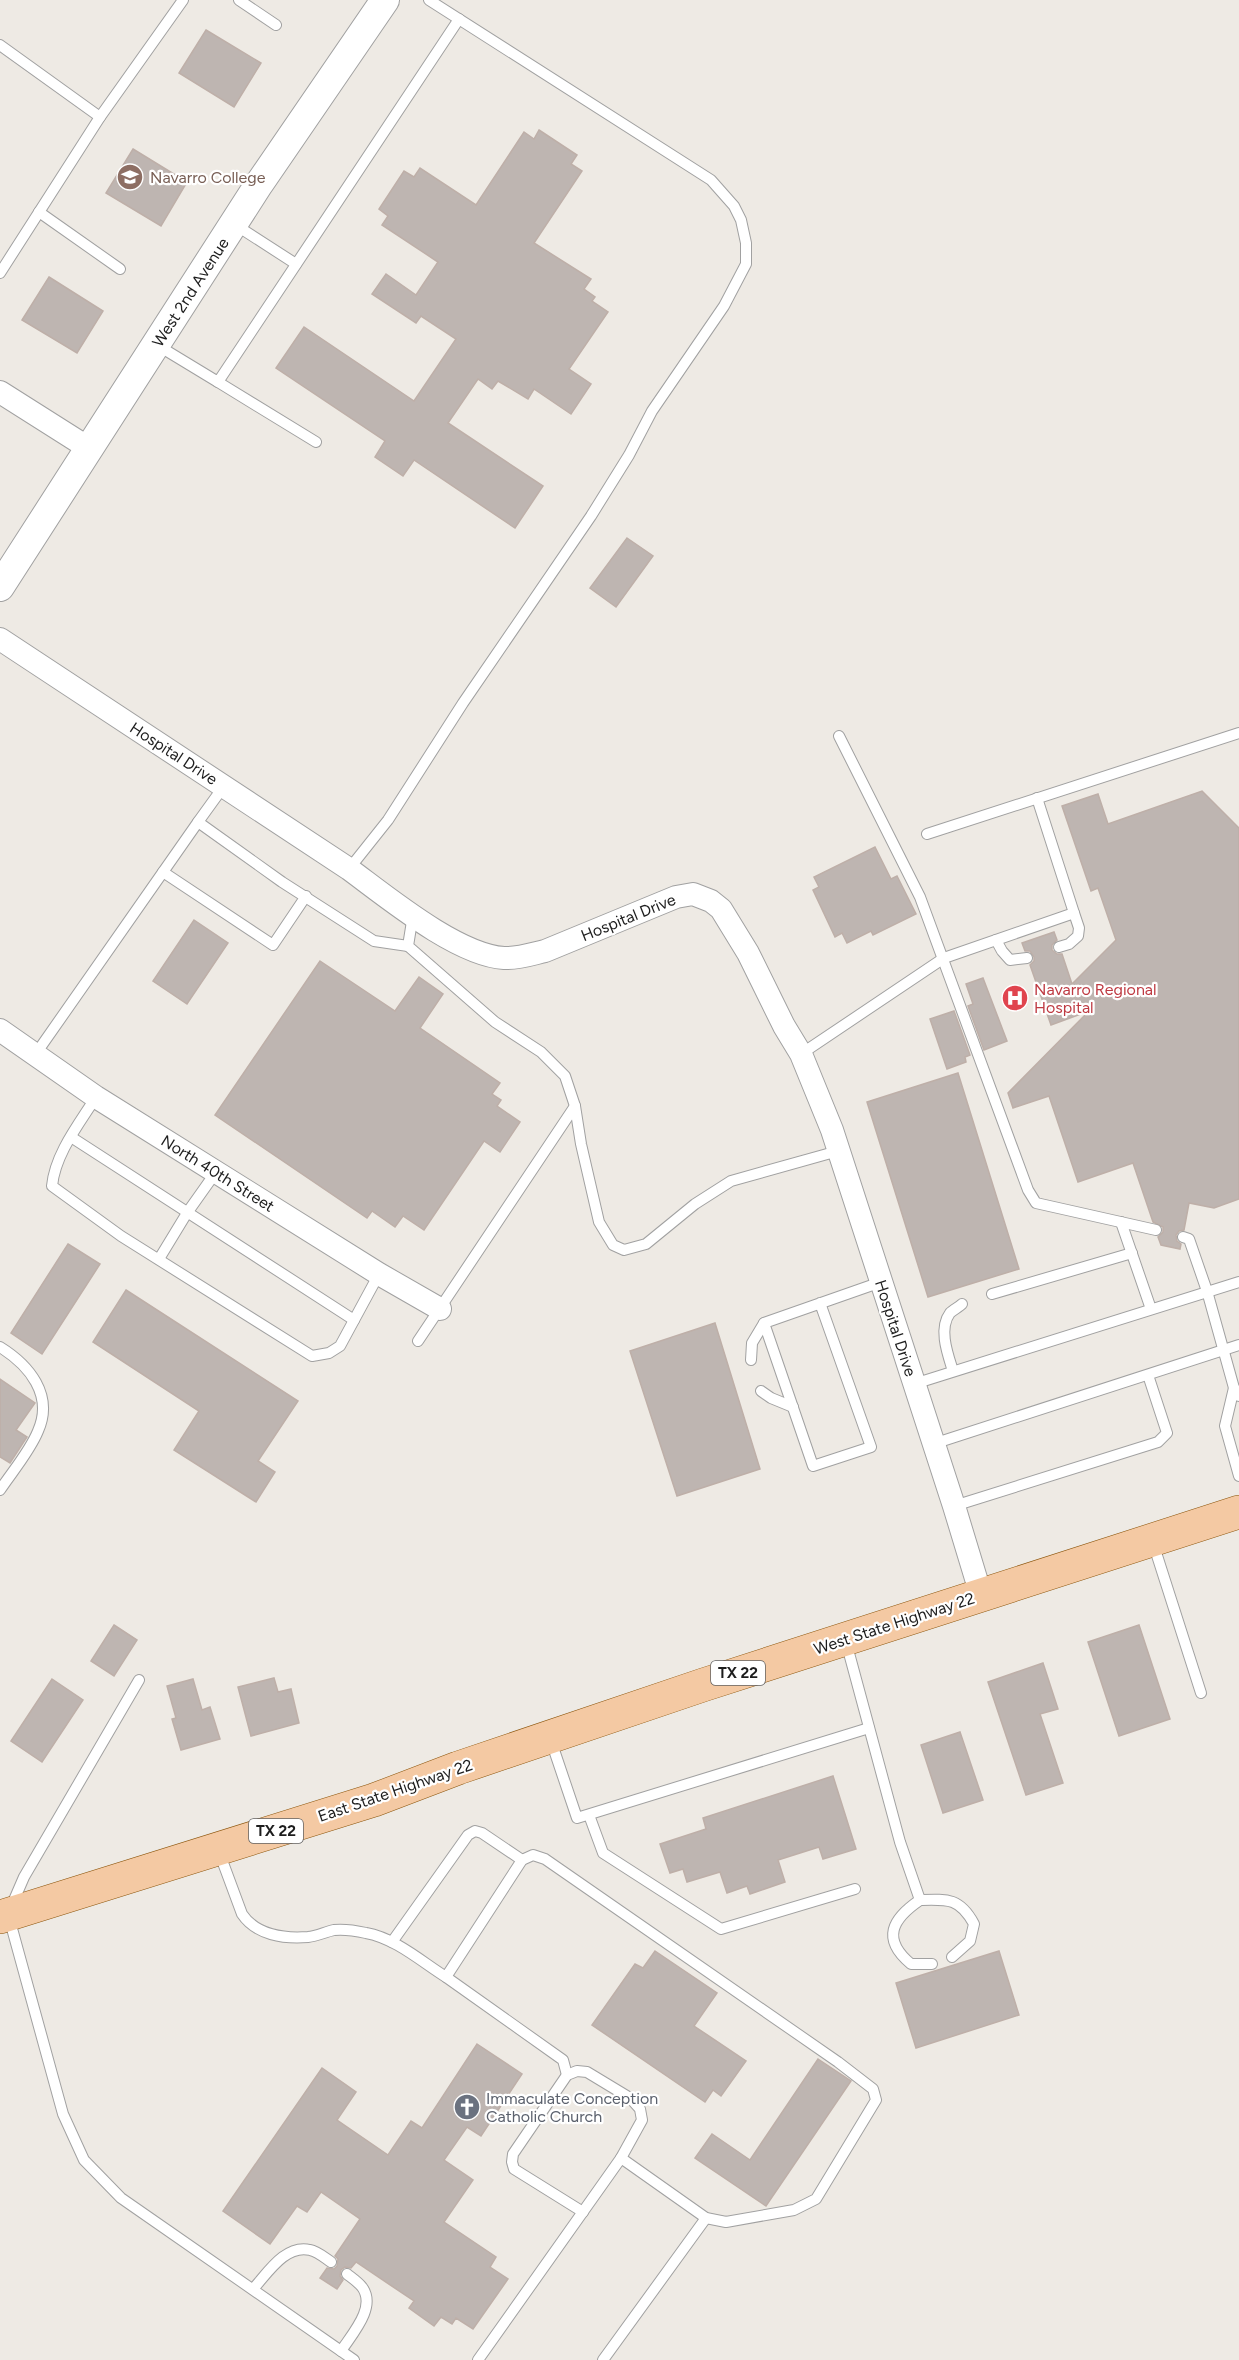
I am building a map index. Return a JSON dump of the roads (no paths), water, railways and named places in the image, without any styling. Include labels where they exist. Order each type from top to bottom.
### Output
[{"type":"main road","name":"West State Highway 22","points":[[550,1737],[1239,1512]]},
{"type":"main road","name":"East State Highway 22","points":[[4,1916],[374,1800],[550,1737]]},
{"type":"street","name":"West 2nd Avenue","points":[[0,587],[233,224],[385,0]]},
{"type":"street","points":[[0,392],[90,449]]},
{"type":"street","name":"Hospital Drive","points":[[0,639],[349,869],[448,938],[483,955],[505,959],[544,951],[676,897],[693,894],[721,909],[748,953],[784,1026],[801,1054],[838,1150],[981,1595]]},
{"type":"street","name":"North 40th Street","points":[[0,1030],[96,1097],[379,1274],[440,1309]]},
{"type":"lane","points":[[0,273],[100,117],[183,0]]},
{"type":"lane","points":[[239,0],[276,25]]},
{"type":"lane","points":[[349,869],[388,820],[463,703],[591,516],[629,455],[652,411],[724,306],[746,264],[746,243],[741,219],[734,206],[711,180],[429,0]]},
{"type":"lane","points":[[218,382],[459,19]]},
{"type":"lane","points":[[0,45],[100,117]]},
{"type":"lane","points":[[39,212],[120,269]]},
{"type":"lane","points":[[233,224],[296,264]]},
{"type":"lane","points":[[157,344],[316,442]]},
{"type":"lane","points":[[927,834],[1239,734]]},
{"type":"lane","points":[[839,736],[920,897],[1032,1197],[1036,1203],[1156,1230]]},
{"type":"lane","points":[[35,1055],[224,786]]},
{"type":"lane","points":[[1037,798],[1079,928],[1078,936],[1069,944],[1059,947]]},
{"type":"lane","points":[[198,822],[374,941],[408,946],[495,1022],[541,1052],[565,1076],[575,1106],[581,1144],[599,1222],[613,1245],[624,1250],[646,1244],[695,1204],[731,1181],[838,1150]]},
{"type":"lane","points":[[163,872],[273,945],[306,897]]},
{"type":"lane","points":[[801,1054],[944,958],[1074,913]]},
{"type":"lane","points":[[408,946],[413,915]]},
{"type":"lane","points":[[996,940],[1010,960],[1027,958]]},
{"type":"lane","points":[[96,1097],[53,1172],[52,1186],[121,1236],[312,1356],[329,1353],[339,1346],[379,1274]]},
{"type":"lane","points":[[418,1341],[575,1106]]},
{"type":"lane","points":[[71,1137],[354,1320]]},
{"type":"lane","points":[[159,1260],[187,1213],[216,1172]]},
{"type":"lane","points":[[1122,1222],[1151,1309]]},
{"type":"lane","points":[[1183,1237],[1189,1239],[1236,1392],[1225,1426],[1239,1476]]},
{"type":"lane","points":[[992,1294],[1132,1253]]},
{"type":"lane","points":[[914,1384],[1239,1281]]},
{"type":"lane","points":[[751,1360],[752,1343],[764,1323],[881,1282]]},
{"type":"lane","points":[[764,1323],[813,1466],[871,1447],[820,1303]]},
{"type":"lane","points":[[953,1371],[946,1348],[945,1331],[950,1314],[962,1304]]},
{"type":"lane","points":[[933,1444],[1239,1346]]},
{"type":"lane","points":[[0,1347],[13,1355],[30,1372],[41,1389],[43,1413],[38,1432],[0,1490]]},
{"type":"lane","points":[[954,1506],[1158,1442],[1167,1433],[1148,1375]]},
{"type":"lane","points":[[761,1391],[793,1407]]},
{"type":"lane","points":[[1152,1540],[1201,1694]]},
{"type":"lane","points":[[845,1639],[900,1842],[920,1900]]},
{"type":"lane","points":[[139,1680],[24,1877],[4,1916],[63,2114],[84,2160],[122,2198],[354,2360]]},
{"type":"lane","points":[[550,1737],[577,1818],[869,1728]]},
{"type":"lane","points":[[589,1815],[603,1853],[721,1929],[855,1889]]},
{"type":"lane","points":[[392,1942],[468,1835],[475,1831],[482,1833],[522,1860]]},
{"type":"lane","points":[[218,1849],[242,1914],[256,1928],[280,1936],[309,1937],[337,1930],[368,1933],[392,1942],[446,1977],[563,2060],[567,2074]]},
{"type":"lane","points":[[446,1977],[522,1860],[533,1856],[545,1859],[838,2062],[873,2089],[876,2100],[816,2199],[795,2210],[726,2222],[706,2218],[621,2158]]},
{"type":"lane","points":[[932,1964],[911,1964],[899,1954],[892,1939],[895,1924],[904,1911],[920,1900],[947,1899],[965,1908],[974,1924],[970,1941],[952,1957]]},
{"type":"lane","points":[[478,2360],[621,2158],[642,2120],[640,2109],[630,2098],[587,2072],[577,2071],[567,2074],[513,2154],[512,2162],[514,2169],[582,2212]]},
{"type":"lane","points":[[603,2360],[706,2218]]},
{"type":"lane","points":[[253,2289],[277,2262],[293,2250],[310,2250],[331,2262]]},
{"type":"lane","points":[[341,2351],[362,2319],[367,2300],[362,2287],[347,2274]]},
{"type":"place","name":"Navarro College","points":[[130,177]]},
{"type":"place","name":"Navarro Regional Hospital","points":[[1015,998]]},
{"type":"place","name":"Immaculate Conception Catholic Church","points":[[467,2107]]}]
